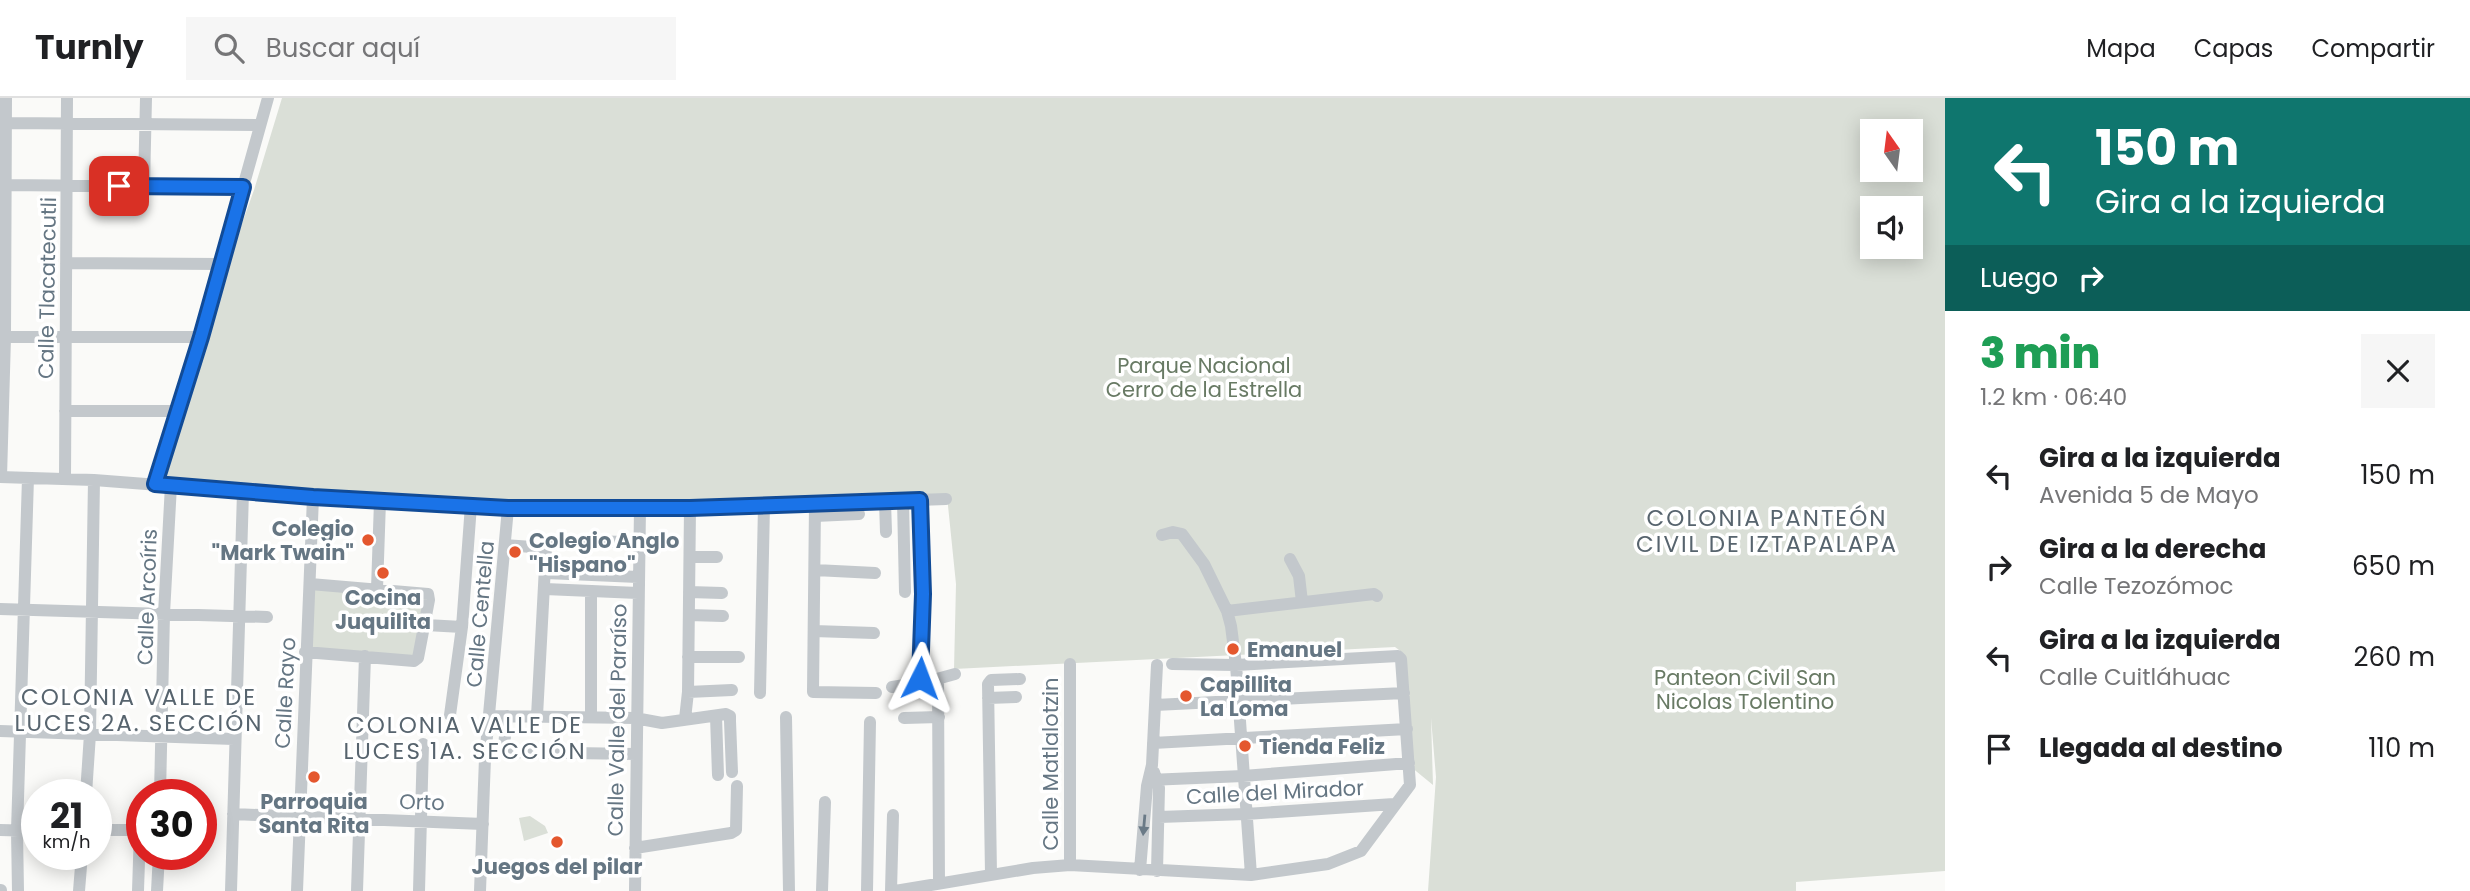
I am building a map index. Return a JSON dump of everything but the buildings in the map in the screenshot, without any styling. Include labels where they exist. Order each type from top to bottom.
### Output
[{"type":"street","points":[[0,99],[6,98],[2,186],[0,477],[94,480],[313,497],[508,508],[765,506],[859,514]]},
{"type":"street","name":"Calle Tlacatecutli","points":[[65,479],[67,98]]},
{"type":"street","points":[[145,187],[146,98]]},
{"type":"street","points":[[155,484],[201,337],[268,98]]},
{"type":"street","points":[[6,123],[260,125]]},
{"type":"street","points":[[2,186],[243,187]]},
{"type":"street","points":[[66,263],[220,264]]},
{"type":"street","points":[[2,337],[201,337]]},
{"type":"street","points":[[65,411],[176,411]]},
{"type":"street","points":[[18,891],[17,831],[28,478]]},
{"type":"street","points":[[87,779],[94,480]]},
{"type":"street","name":"Calle Arcoíris","points":[[161,779],[164,614],[171,485]]},
{"type":"street","points":[[230,891],[243,492]]},
{"type":"street","name":"Calle Rayo","points":[[297,891],[313,497]]},
{"type":"street","points":[[815,510],[885,501],[946,499]]},
{"type":"street","points":[[903,500],[905,592]]},
{"type":"street","points":[[892,687],[918,683],[920,678],[923,594],[920,500]]},
{"type":"street","points":[[377,589],[380,501]]},
{"type":"street","points":[[885,501],[886,532]]},
{"type":"street","points":[[450,716],[462,627],[471,505]]},
{"type":"street","points":[[760,693],[765,506]]},
{"type":"street","name":"Calle Valle del Paraíso","points":[[635,891],[635,718],[640,507]]},
{"type":"street","name":"Calle Centella","points":[[480,891],[489,716],[508,508]]},
{"type":"street","points":[[685,719],[688,692],[690,508]]},
{"type":"street","points":[[815,510],[813,692],[876,692]]},
{"type":"street","points":[[1162,535],[1173,532],[1182,534],[1204,564],[1227,611],[1236,666],[1251,875]]},
{"type":"street","points":[[506,545],[546,548],[557,541],[638,542]]},
{"type":"street","points":[[537,716],[546,548]]},
{"type":"street","points":[[690,558],[717,558]]},
{"type":"street","points":[[1290,559],[1298,576],[1302,602]]},
{"type":"street","points":[[815,570],[876,573]]},
{"type":"street","points":[[546,573],[638,577]]},
{"type":"street","points":[[305,652],[414,661],[418,658],[426,625],[428,594],[310,584]]},
{"type":"street","points":[[545,589],[638,593]]},
{"type":"street","points":[[591,591],[591,717]]},
{"type":"street","points":[[689,592],[722,593]]},
{"type":"street","points":[[1227,611],[1374,594],[1377,596]]},
{"type":"street","points":[[0,609],[267,617]]},
{"type":"street","points":[[689,615],[723,616]]},
{"type":"street","points":[[426,625],[462,627]]},
{"type":"street","points":[[814,631],[874,633]]},
{"type":"street","points":[[357,891],[365,656]]},
{"type":"street","points":[[893,815],[893,891],[918,889],[1033,867],[1070,865],[1251,875],[1307,868],[1347,858],[1361,851],[1410,785],[1401,659],[1398,656],[1236,666],[1172,664]]},
{"type":"street","points":[[688,657],[739,657]]},
{"type":"street","name":"Calle Matlalotzin","points":[[1070,664],[1070,865]]},
{"type":"street","points":[[1157,665],[1152,765],[1159,817],[1157,871]]},
{"type":"street","points":[[939,883],[940,717],[932,681],[955,674]]},
{"type":"street","points":[[982,891],[986,875],[988,684],[990,680],[1020,679]]},
{"type":"street","points":[[688,692],[732,690]]},
{"type":"street","points":[[1155,705],[1404,693]]},
{"type":"street","points":[[988,698],[1017,697]]},
{"type":"street","points":[[489,716],[635,718],[662,723],[726,714],[730,716],[732,772]]},
{"type":"street","points":[[507,716],[504,746],[508,752],[636,754]]},
{"type":"street","points":[[716,716],[718,775]]},
{"type":"street","points":[[786,717],[789,891]]},
{"type":"street","points":[[904,718],[940,717]]},
{"type":"street","points":[[867,891],[870,722]]},
{"type":"street","points":[[1153,743],[1407,729]]},
{"type":"street","points":[[0,731],[234,739]]},
{"type":"street","points":[[419,891],[423,744]]},
{"type":"street","points":[[1140,870],[1147,786],[1153,780],[1409,763]]},
{"type":"street","points":[[635,848],[736,830],[737,786]]},
{"type":"street","points":[[822,891],[825,802]]},
{"type":"street","name":"Calle del Mirador","points":[[1159,817],[1394,804]]},
{"type":"street","name":"Orto","points":[[233,814],[483,824]]},
{"type":"street","points":[[0,830],[21,831]]},
{"type":"street","points":[[79,891],[81,870]]},
{"type":"street","points":[[138,891],[139,870]]},
{"type":"street","points":[[157,891],[158,870]]},
{"type":"green space","name":"Parque Nacional Cerro de la Estrella","points":[[282,98],[1945,98],[1945,871],[1796,882],[1796,891],[1428,891],[1436,777],[1431,718],[1433,785],[1411,767],[1403,653],[1395,647],[954,669],[956,584],[947,496],[508,507],[157,483],[201,337],[254,190]]},
{"type":"green space","points":[[311,588],[427,595],[416,657],[308,649]]},
{"type":"green space","points":[[530,816],[545,826],[548,833],[524,841],[519,818]]},
{"type":"place","name":"Colegio \"Mark Twain\"","points":[[368,540]]},
{"type":"place","name":"Colegio Anglo \"Hispano\"","points":[[515,552]]},
{"type":"place","name":"Cocina Juquilita","points":[[383,573]]},
{"type":"place","name":"Emanuel","points":[[1233,649]]},
{"type":"place","name":"Capillita La Loma","points":[[1186,696]]},
{"type":"place","name":"Tienda Feliz","points":[[1245,746]]},
{"type":"place","name":"Parroquia Santa Rita","points":[[314,777]]},
{"type":"place","name":"Juegos del pilar","points":[[557,842]]},
{"type":"district","name":"COLONIA PANTEÓN CIVIL DE IZTAPALAPA","points":[[1767,531]]},
{"type":"district","name":"COLONIA VALLE DE LUCES 2A. SECCIÓN","points":[[139,710]]},
{"type":"district","name":"COLONIA VALLE DE LUCES 1A. SECCIÓN","points":[[465,738]]},
{"type":"route","points":[[119,186],[243,187],[201,337],[155,484],[313,497],[508,508],[690,508],[920,500],[923,594],[920,678]]},
{"type":"park label","name":"Panteon Civil San Nicolas Tolentino","points":[[1745,689]]}]
